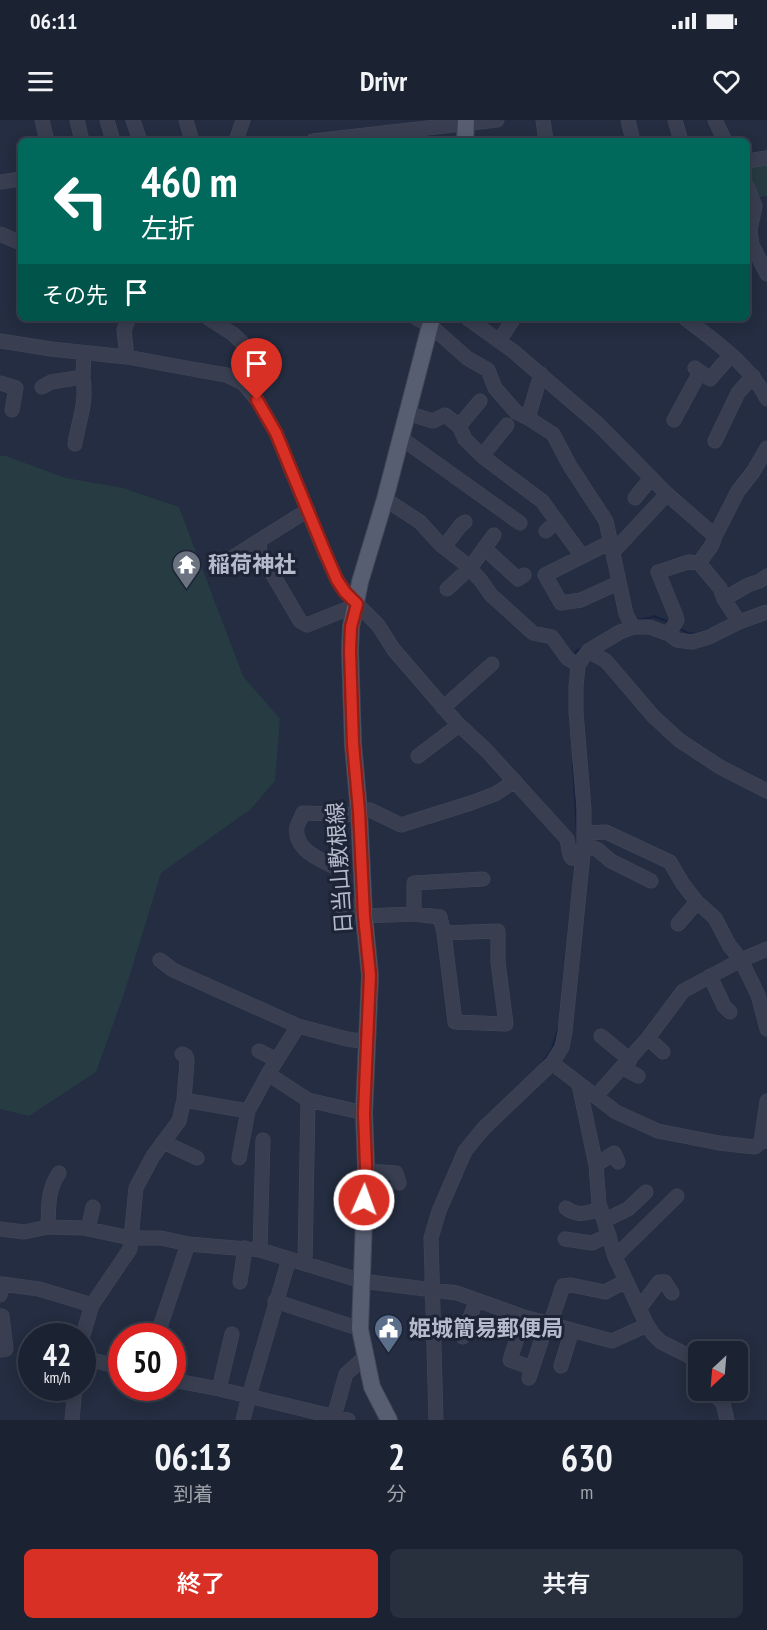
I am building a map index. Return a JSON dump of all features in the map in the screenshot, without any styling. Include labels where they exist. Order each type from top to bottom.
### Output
[{"type":"main road","points":[[465,138],[466,122]]},
{"type":"main road","name":"日当山敷根線","points":[[389,1420],[372,1387],[360,1329],[366,1171],[364,1113],[370,975],[353,744],[350,650],[351,627],[360,582],[401,438],[426,321]]},
{"type":"street","points":[[42,120],[46,138]]},
{"type":"street","points":[[77,120],[81,138]]},
{"type":"street","points":[[107,120],[112,138]]},
{"type":"street","points":[[134,120],[139,138]]},
{"type":"street","points":[[186,120],[191,138]]},
{"type":"street","points":[[237,138],[243,120]]},
{"type":"street","points":[[340,138],[497,120]]},
{"type":"street","points":[[543,120],[546,138]]},
{"type":"street","points":[[628,120],[632,138]]},
{"type":"street","points":[[675,120],[680,138]]},
{"type":"street","points":[[715,120],[720,138]]},
{"type":"street","points":[[750,161],[767,158]]},
{"type":"street","points":[[0,182],[18,179]]},
{"type":"street","points":[[756,206],[750,230],[752,245],[767,274]]},
{"type":"street","points":[[0,234],[18,242]]},
{"type":"street","points":[[127,357],[124,330],[128,321]]},
{"type":"street","points":[[213,321],[233,334],[252,352],[273,365]]},
{"type":"street","points":[[427,321],[467,358],[488,370],[495,387],[516,412],[528,417],[553,434],[570,466],[606,521],[618,583],[631,622]]},
{"type":"street","points":[[474,321],[541,374],[599,425],[667,494],[716,536]]},
{"type":"street","points":[[499,341],[512,321]]},
{"type":"street","points":[[689,321],[753,376],[767,399]]},
{"type":"street","points":[[0,341],[127,357],[226,375],[243,383],[257,400],[276,433],[337,580],[345,592],[378,625],[394,650],[443,708],[486,750],[567,839],[570,855],[578,859]]},
{"type":"street","points":[[75,444],[85,393],[84,353]]},
{"type":"street","points":[[674,420],[698,370],[710,379],[730,356]]},
{"type":"street","points":[[528,417],[541,374]]},
{"type":"street","points":[[716,441],[738,393],[753,376]]},
{"type":"street","points":[[42,387],[51,382],[83,377]]},
{"type":"street","points":[[0,383],[16,388],[12,410]]},
{"type":"street","points":[[459,426],[480,401]]},
{"type":"street","points":[[407,413],[433,421],[445,415],[459,426],[465,439],[482,456],[542,501],[582,556]]},
{"type":"street","points":[[482,456],[507,425]]},
{"type":"street","points":[[401,438],[520,523]]},
{"type":"street","points":[[699,563],[712,545],[738,491],[753,472],[767,448]]},
{"type":"street","points":[[635,498],[651,478]]},
{"type":"street","points":[[618,583],[581,600],[561,603],[545,575],[582,556],[612,547],[667,494]]},
{"type":"street","points":[[385,499],[420,522],[444,547],[470,568],[491,596],[533,633],[552,637],[574,662],[585,809],[584,838],[578,859],[562,1047],[552,1063],[471,1142],[460,1160],[439,1211],[431,1238],[436,1420]]},
{"type":"street","points":[[230,560],[308,510]]},
{"type":"street","points":[[546,531],[557,521]]},
{"type":"street","points":[[444,547],[460,525],[465,522]]},
{"type":"street","points":[[447,589],[470,568],[494,535]]},
{"type":"street","points":[[260,540],[259,551],[300,621],[307,625],[357,604]]},
{"type":"street","points":[[484,548],[518,579],[524,575]]},
{"type":"street","points":[[739,622],[724,599],[720,588],[699,563],[688,562],[658,572],[677,640],[692,642],[710,637],[739,622],[767,612]]},
{"type":"street","points":[[724,599],[767,576]]},
{"type":"street","points":[[574,662],[631,622],[649,627],[673,628]]},
{"type":"street","points":[[588,651],[606,661],[653,716],[679,740],[720,767],[767,791]]},
{"type":"street","points":[[443,708],[492,664]]},
{"type":"street","points":[[418,756],[459,725]]},
{"type":"street","points":[[444,933],[498,931],[498,962],[506,1024],[455,1023],[440,917],[364,911],[341,906],[344,872],[311,855],[299,842],[297,828],[303,813],[359,813],[370,810],[401,825],[495,794],[515,781]]},
{"type":"street","points":[[584,838],[606,832],[670,862],[683,884],[715,918],[729,945],[741,960],[758,994],[766,1022]]},
{"type":"street","points":[[584,838],[629,875],[651,881]]},
{"type":"street","points":[[414,914],[414,883],[483,879]]},
{"type":"street","points":[[678,924],[698,902]]},
{"type":"street","points":[[596,1096],[648,1038],[683,991],[767,949]]},
{"type":"street","points":[[160,960],[173,970],[298,1026],[368,1042]]},
{"type":"street","points":[[710,976],[724,1006],[730,1012]]},
{"type":"street","points":[[239,1158],[248,1111],[298,1026]]},
{"type":"street","points":[[601,1036],[638,1076]]},
{"type":"street","points":[[648,1038],[663,1052]]},
{"type":"street","points":[[259,1051],[277,1060]]},
{"type":"street","points":[[87,1323],[92,1305],[130,1250],[136,1188],[163,1142],[179,1121],[184,1100],[187,1061],[186,1056],[182,1054]]},
{"type":"street","points":[[552,1063],[616,1112],[658,1131],[719,1143],[755,1147],[764,1141],[767,1101]]},
{"type":"street","points":[[268,1074],[308,1100],[364,1113]]},
{"type":"street","points":[[579,1084],[596,1166],[598,1199],[615,1257],[647,1325],[661,1342],[688,1356]]},
{"type":"street","points":[[184,1100],[248,1111]]},
{"type":"street","points":[[305,1263],[308,1100]]},
{"type":"street","points":[[260,1250],[263,1140]]},
{"type":"street","points":[[163,1142],[197,1158]]},
{"type":"street","points":[[596,1166],[614,1153],[618,1162]]},
{"type":"street","points":[[366,1171],[396,1173],[399,1183]]},
{"type":"street","points":[[48,1227],[49,1193],[59,1173]]},
{"type":"street","points":[[566,1208],[575,1214],[603,1214],[628,1209],[646,1192]]},
{"type":"street","points":[[615,1257],[677,1196]]},
{"type":"street","points":[[88,1229],[93,1207]]},
{"type":"street","points":[[0,1229],[24,1232],[48,1227],[88,1229],[130,1238],[161,1238],[188,1244],[260,1250],[362,1281],[457,1293],[525,1317],[612,1341],[647,1325]]},
{"type":"street","points":[[565,1239],[592,1243],[609,1235]]},
{"type":"street","points":[[161,1323],[188,1244]]},
{"type":"street","points":[[240,1282],[245,1248]]},
{"type":"street","points":[[243,1420],[289,1259]]},
{"type":"street","points":[[525,1317],[510,1360],[531,1373],[563,1286],[571,1285],[605,1292],[626,1281]]},
{"type":"street","points":[[639,1309],[659,1282],[665,1282],[672,1293]]},
{"type":"street","points":[[0,1295],[2,1284],[39,1289],[92,1305]]},
{"type":"street","points":[[276,1301],[360,1329]]},
{"type":"street","points":[[463,1337],[476,1301]]},
{"type":"street","points":[[0,1316],[2,1316],[6,1349],[0,1350]]},
{"type":"street","points":[[561,1366],[572,1330]]},
{"type":"street","points":[[219,1389],[232,1334]]},
{"type":"street","points":[[333,1418],[346,1374],[366,1356]]},
{"type":"street","points":[[186,1383],[348,1420]]},
{"type":"street","points":[[72,1420],[74,1401]]},
{"type":"street","points":[[721,1401],[727,1420]]},
{"type":"shaded area","points":[[767,164],[767,196],[760,197],[750,180],[750,166]]},
{"type":"shaded area","points":[[0,456],[6,456],[66,478],[123,488],[179,507],[243,676],[280,719],[275,781],[251,809],[161,873],[124,994],[96,1072],[29,1116],[0,1109]]},
{"type":"waterway","points":[[635,620],[653,616],[669,622]]},
{"type":"waterway","points":[[679,628],[694,634],[710,629]]},
{"type":"waterway","points":[[574,656],[576,651],[583,648]]},
{"type":"waterway","points":[[573,763],[577,832]]},
{"type":"waterway","points":[[540,1066],[552,1049],[559,1026]]},
{"type":"waterway","points":[[425,1239],[425,1272]]},
{"type":"place","name":"稲荷神社","points":[[187,590]]},
{"type":"place","name":"姫城簡易郵便局","points":[[388,1354]]},
{"type":"route","points":[[257,400],[276,433],[337,580],[357,604],[351,627],[350,650],[353,744],[370,975],[364,1113],[366,1166],[364,1200]]}]
